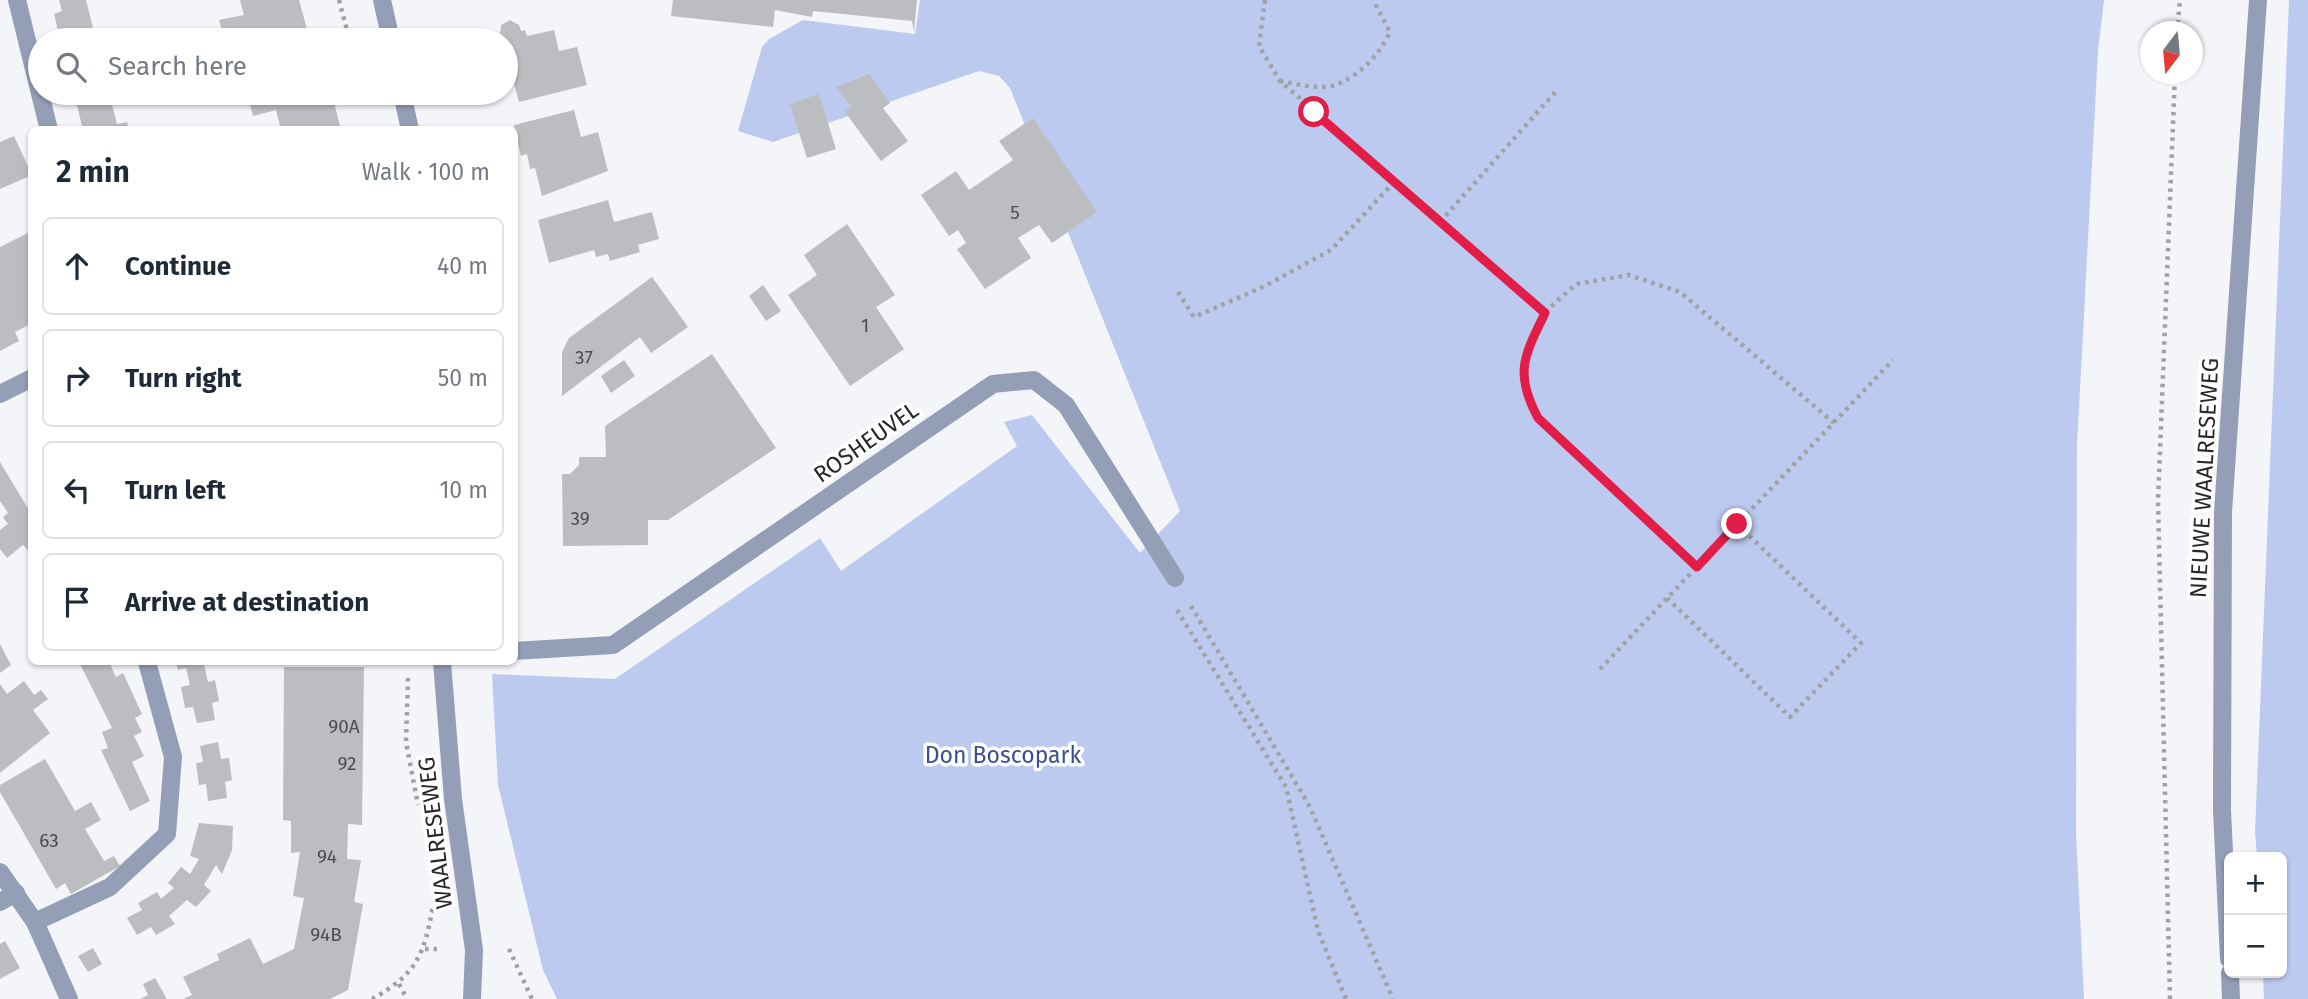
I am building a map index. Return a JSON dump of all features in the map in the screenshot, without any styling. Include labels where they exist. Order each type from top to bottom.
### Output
[{"type":"street","points":[[17,0],[28,45]]},
{"type":"street","points":[[382,0],[388,28]]},
{"type":"street","name":"NIEUWE WAALRESEWEG","points":[[2227,915],[2222,810],[2223,512],[2258,0]]},
{"type":"street","points":[[43,105],[48,126]]},
{"type":"street","points":[[405,105],[409,126]]},
{"type":"street","points":[[0,394],[28,380]]},
{"type":"street","name":"ROSHEUVEL","points":[[518,651],[613,645],[993,384],[1034,380],[1066,405],[1174,578]]},
{"type":"street","points":[[34,922],[110,887],[167,834],[173,757],[148,665]]},
{"type":"street","name":"WAALRESEWEG","points":[[442,665],[453,799],[474,950],[472,999]]},
{"type":"street","points":[[0,872],[8,897],[34,922],[69,999]]},
{"type":"street","points":[[2230,978],[2231,999]]},
{"type":"path","points":[[339,0],[346,28]]},
{"type":"path","points":[[1265,0],[1259,46],[1280,81],[1545,313]]},
{"type":"path","points":[[1280,81],[1305,86],[1335,85],[1378,56],[1390,33],[1373,0]]},
{"type":"path","points":[[2177,21],[2180,0]]},
{"type":"path","name":"NIEUWE WAALRESEWEG","points":[[2170,999],[2158,502],[2175,84]]},
{"type":"path","points":[[1440,222],[1558,89]]},
{"type":"path","points":[[1178,292],[1194,317],[1263,288],[1331,250],[1394,181]]},
{"type":"path","points":[[1697,567],[1538,418],[1525,393],[1525,353],[1545,313],[1576,284],[1629,275],[1679,292],[1834,423]]},
{"type":"path","points":[[1600,669],[1893,360]]},
{"type":"path","points":[[1667,598],[1790,717],[1861,643],[1737,524]]},
{"type":"path","points":[[1174,578],[1310,807],[1393,999]]},
{"type":"path","points":[[1181,616],[1286,787],[1318,932],[1346,999]]},
{"type":"path","points":[[372,999],[399,984],[425,949]]},
{"type":"path","points":[[509,951],[532,999]]},
{"type":"path","points":[[399,984],[407,999]]},
{"type":"green space","name":"Don Boscopark","points":[[920,0],[2104,0],[2098,51],[2077,446],[2076,833],[2084,999],[557,999],[543,970],[498,785],[492,674],[615,679],[820,538],[841,571],[1017,446],[1004,422],[1032,415],[1140,553],[1180,511],[1010,88],[999,76],[979,71],[773,142],[738,131],[762,47],[769,39],[803,20],[915,34]]},
{"type":"green space","points":[[2289,0],[2308,0],[2308,999],[2264,999],[2263,978],[2287,978],[2287,852],[2257,852],[2255,832]]},
{"type":"building","points":[[59,0],[86,0],[93,28],[57,28],[54,14],[62,11]]},
{"type":"building","points":[[240,0],[299,0],[307,28],[221,28],[219,20],[244,15]]},
{"type":"building","points":[[673,0],[917,0],[914,32],[912,21],[813,11],[812,17],[775,10],[773,27],[671,16]]},
{"type":"building","points":[[510,20],[519,25],[521,31],[525,30],[527,36],[554,30],[559,51],[577,47],[587,85],[519,102],[518,28],[501,28]]},
{"type":"building","points":[[869,74],[890,103],[883,108],[908,141],[881,161],[845,112],[851,107],[836,87]]},
{"type":"building","points":[[819,94],[836,149],[807,158],[790,104]]},
{"type":"building","points":[[77,105],[112,105],[117,124],[127,122],[128,126],[82,126]]},
{"type":"building","points":[[250,105],[335,105],[340,126],[280,126],[276,110],[253,116]]},
{"type":"building","points":[[574,110],[581,137],[598,132],[608,171],[542,196],[535,168],[530,169],[527,154],[521,156],[518,126],[514,125]]},
{"type":"building","points":[[1033,118],[1097,212],[1052,243],[1039,225],[1018,238],[1031,258],[985,289],[957,249],[966,243],[958,230],[949,236],[921,195],[956,171],[969,190],[1013,160],[999,141]]},
{"type":"building","points":[[14,136],[28,166],[28,177],[0,189],[0,142]]},
{"type":"building","points":[[608,200],[614,222],[652,212],[659,239],[638,245],[640,252],[610,261],[608,254],[596,257],[594,250],[549,263],[538,220]]},
{"type":"building","points":[[847,224],[895,295],[876,307],[904,349],[850,386],[788,295],[817,275],[804,255]]},
{"type":"building","points":[[28,233],[28,325],[15,332],[19,341],[0,351],[0,247]]},
{"type":"building","points":[[652,277],[688,327],[651,353],[640,337],[562,396],[562,352],[569,338]]},
{"type":"building","points":[[763,285],[781,311],[766,321],[749,296]]},
{"type":"building","points":[[712,354],[776,448],[668,520],[648,520],[648,545],[563,546],[562,474],[570,474],[579,465],[579,457],[606,457],[605,426]]},
{"type":"building","points":[[624,360],[635,376],[611,393],[601,376]]},
{"type":"building","points":[[0,462],[28,508],[28,550],[23,545],[7,558],[0,549],[0,530],[8,524],[3,517],[8,513],[0,501]]},
{"type":"building","points":[[0,644],[11,665],[0,673]]},
{"type":"building","points":[[80,665],[110,665],[116,677],[123,673],[142,714],[135,718],[142,732],[134,736],[144,756],[132,762],[150,801],[130,811],[101,750],[108,748],[102,732],[112,728]]},
{"type":"building","points":[[177,665],[204,665],[208,682],[215,680],[219,701],[212,703],[215,720],[197,723],[193,707],[185,708],[181,687],[190,685],[186,668],[178,670]]},
{"type":"building","points":[[284,667],[364,667],[362,825],[348,824],[347,859],[361,860],[354,902],[363,904],[348,990],[330,999],[183,999],[192,995],[183,977],[219,960],[217,954],[250,938],[263,964],[294,949],[304,898],[293,896],[300,852],[291,853],[291,821],[283,820]]},
{"type":"building","points":[[24,681],[34,695],[41,690],[48,699],[33,710],[50,733],[0,773],[0,684],[7,694]]},
{"type":"building","points":[[218,742],[221,759],[229,758],[232,780],[225,782],[227,798],[208,801],[206,784],[199,785],[196,763],[203,762],[200,746]]},
{"type":"building","points":[[45,759],[75,811],[91,802],[101,820],[85,829],[104,861],[114,856],[120,866],[71,894],[65,883],[56,889],[0,792],[0,785]]},
{"type":"building","points":[[199,823],[233,826],[232,850],[222,874],[216,865],[204,885],[211,891],[196,907],[187,900],[169,916],[175,924],[156,935],[151,927],[137,935],[127,918],[142,910],[138,903],[157,892],[161,899],[174,888],[168,883],[181,867],[190,874],[199,859],[190,856]]},
{"type":"building","points":[[5,941],[20,968],[0,979],[0,944]]},
{"type":"building","points":[[93,948],[102,964],[88,972],[78,956]]},
{"type":"building","points":[[155,978],[167,999],[140,999],[148,995],[143,984]]},
{"type":"route","points":[[1314,112],[1545,313],[1525,353],[1525,393],[1538,418],[1697,567],[1737,524]]}]
